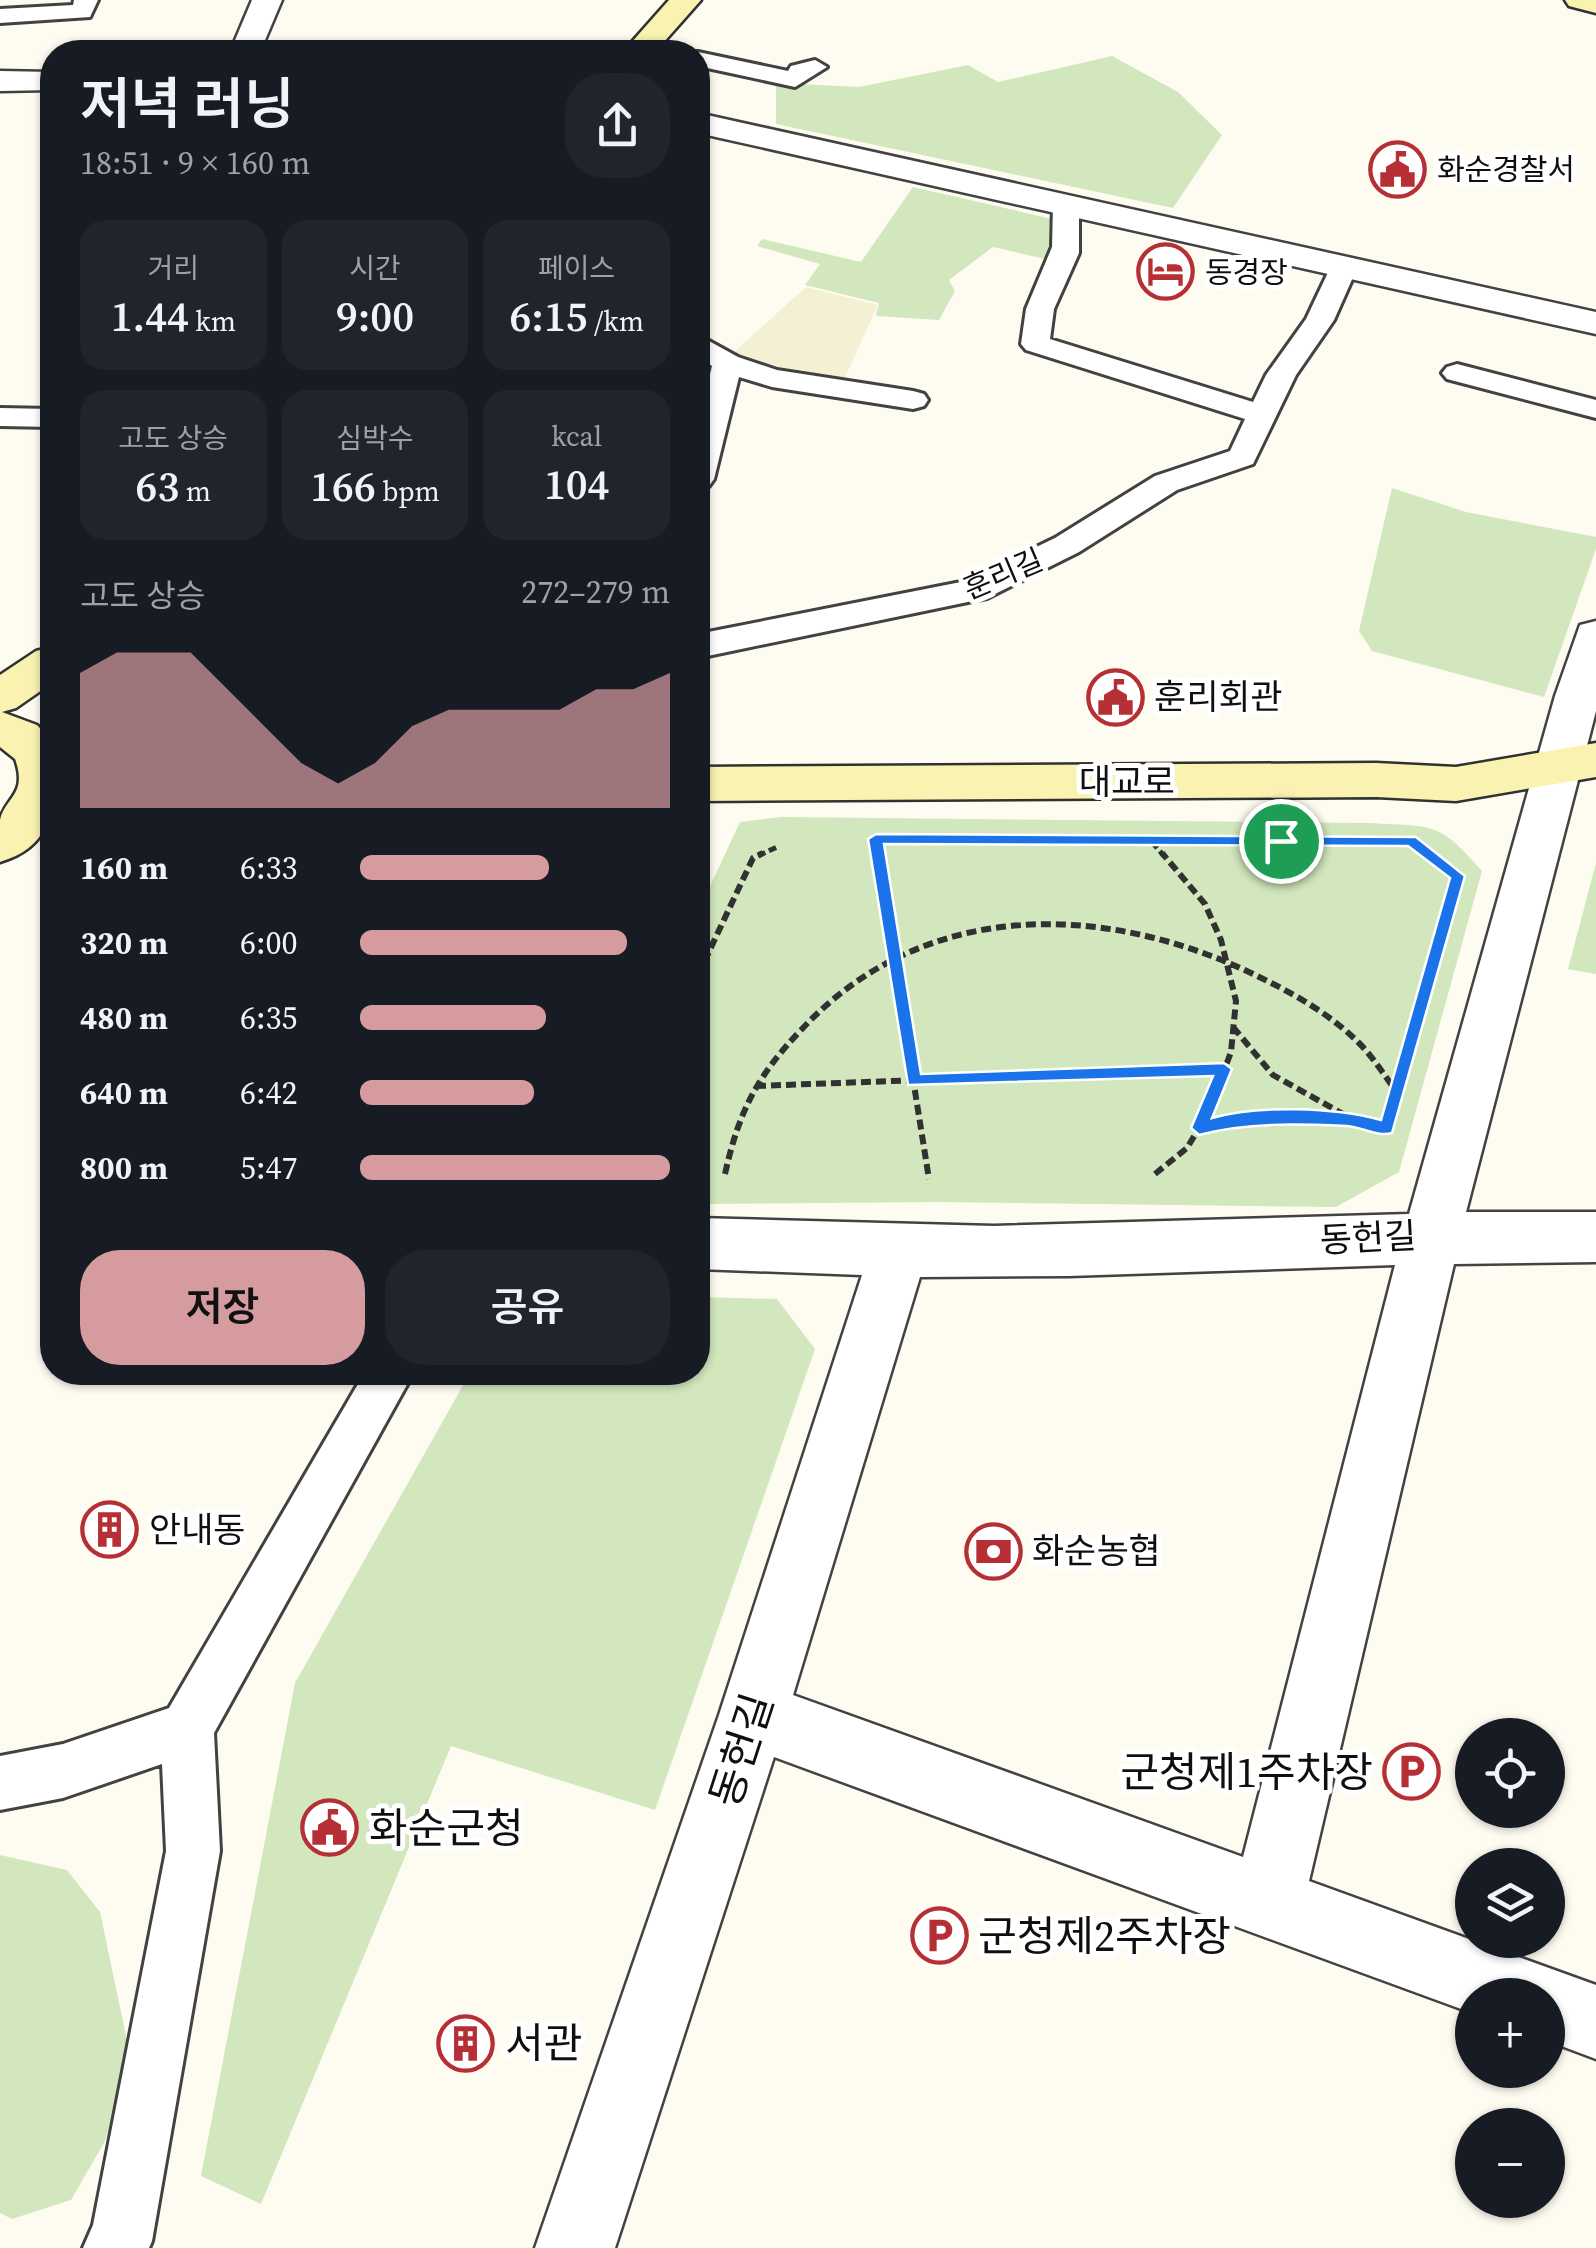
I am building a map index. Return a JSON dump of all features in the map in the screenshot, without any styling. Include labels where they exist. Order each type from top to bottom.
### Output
[{"type":"street","points":[[249,40],[267,0]]},
{"type":"street","points":[[657,40],[686,0]]},
{"type":"street","points":[[1580,0],[1596,4]]},
{"type":"street","points":[[0,82],[40,82]]},
{"type":"street","points":[[710,125],[1596,323]]},
{"type":"street","points":[[1269,1900],[1324,1661],[1432,1236],[1575,764],[1596,636]]},
{"type":"street","points":[[0,697],[40,670]]},
{"type":"street","points":[[37,745],[40,773]]},
{"type":"street","name":"대교로","points":[[710,784],[1376,780],[1456,784],[1575,764]]},
{"type":"street","points":[[23,831],[40,796]]},
{"type":"street","name":"동헌길","points":[[575,2248],[915,1221]]},
{"type":"street","name":"동헌길","points":[[710,1242],[915,1221],[1183,1248],[1432,1236],[1596,1237]]},
{"type":"street","points":[[753,1715],[1478,1978]]},
{"type":"street","points":[[1565,2010],[1596,2022]]},
{"type":"lane","points":[[0,16],[82,12],[86,0]]},
{"type":"lane","points":[[710,62],[794,80],[800,71],[815,67]]},
{"type":"lane","points":[[1066,204],[1066,252],[1053,274],[1034,331],[1036,344],[1264,415]]},
{"type":"lane","name":"훈리길","points":[[710,644],[975,590],[1067,545],[1166,483],[1242,457],[1281,376],[1320,320],[1344,266]]},
{"type":"lane","points":[[710,352],[728,363],[772,378],[914,400]]},
{"type":"lane","points":[[710,433],[728,363]]},
{"type":"lane","points":[[1457,373],[1596,408]]},
{"type":"lane","points":[[0,417],[40,418]]},
{"type":"lane","points":[[114,2248],[122,2241],[193,1851],[187,1729],[384,1385]]},
{"type":"lane","points":[[0,1783],[64,1771],[187,1729]]},
{"type":"path","points":[[876,839],[914,1080],[915,1221]]},
{"type":"path","points":[[1145,1183],[1187,1148],[1199,1128],[1231,1052],[1236,1001],[1225,956],[1205,904],[1151,841],[1170,841]]},
{"type":"path","points":[[1411,841],[1458,876],[1452,894]]},
{"type":"path","points":[[710,949],[754,858],[780,846]]},
{"type":"path","points":[[721,1191],[737,1123],[754,1086],[802,1022],[859,974],[946,937],[1018,922],[1090,923],[1152,932],[1225,956],[1308,1002],[1359,1043],[1397,1092],[1402,1074]]},
{"type":"path","points":[[1233,1027],[1274,1075],[1353,1119],[1386,1128]]},
{"type":"path","points":[[754,1086],[1224,1069]]},
{"type":"path","points":[[1384,1142],[1392,1110]]},
{"type":"path","points":[[1199,1128],[1236,1118],[1353,1119]]},
{"type":"shaded area","points":[[806,287],[878,305],[843,382],[752,367],[733,353]]},
{"type":"green space","points":[[1112,56],[1178,92],[1222,135],[1173,208],[776,124],[776,83],[859,87],[968,65],[998,82]]},
{"type":"green space","points":[[913,187],[1061,221],[1049,260],[993,247],[949,280],[955,291],[939,320],[876,316],[879,303],[805,285],[820,264],[757,246],[762,239],[861,262]]},
{"type":"green space","points":[[1392,488],[1466,512],[1596,537],[1596,549],[1544,697],[1372,651],[1359,631]]},
{"type":"green space","points":[[781,817],[1369,823],[1421,826],[1444,834],[1482,871],[1399,1172],[1336,1207],[936,1202],[710,1204],[710,886],[740,822]]},
{"type":"green space","points":[[1596,863],[1596,974],[1568,969]]},
{"type":"green space","points":[[710,1297],[777,1299],[815,1349],[655,1810],[451,1746],[261,2204],[201,2176],[295,1683],[463,1385],[710,1385]]},
{"type":"green space","points":[[0,1855],[67,1870],[100,1912],[130,2055],[105,2141],[71,2200],[12,2219],[0,2213]]},
{"type":"place","name":"화순경찰서","points":[[1398,169]]},
{"type":"place","name":"동경장","points":[[1166,272]]},
{"type":"place","name":"훈리회관","points":[[1115,697]]},
{"type":"place","name":"안내동","points":[[110,1530]]},
{"type":"place","name":"화순농협","points":[[993,1551]]},
{"type":"place","name":"군청제1주차장","points":[[1412,1772]]},
{"type":"place","name":"화순군청","points":[[330,1828]]},
{"type":"place","name":"군청제2주차장","points":[[939,1936]]},
{"type":"place","name":"서관","points":[[466,2043]]},
{"type":"route","points":[[876,839],[1281,841],[1411,841],[1458,876],[1386,1128],[1353,1119],[1236,1118],[1199,1128],[1224,1069],[914,1080],[876,839]]}]
